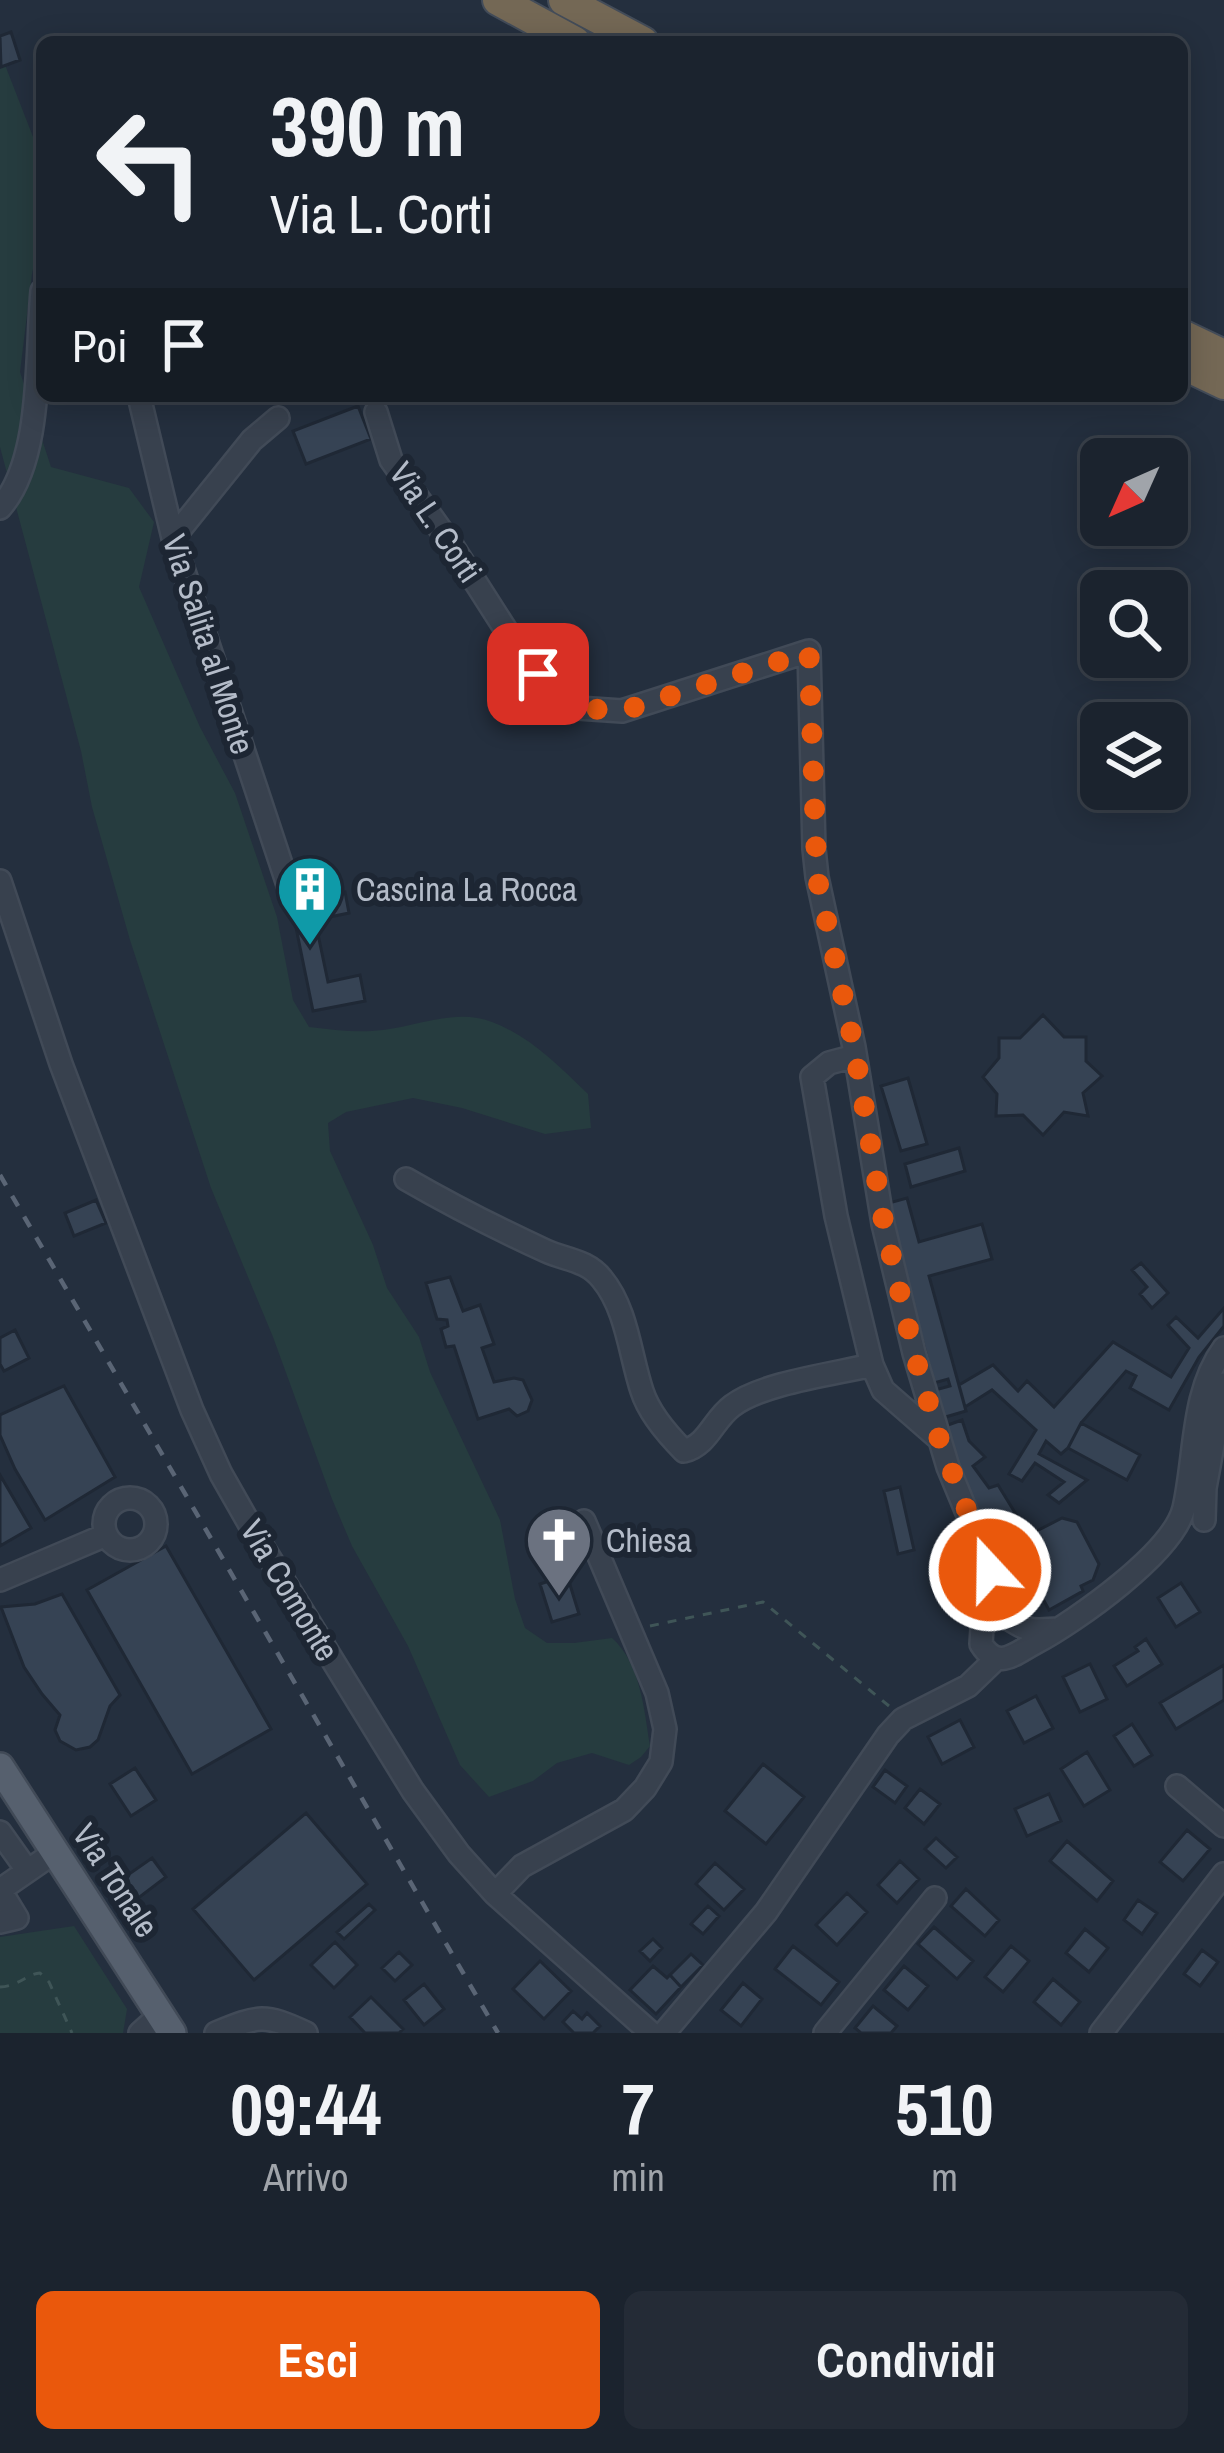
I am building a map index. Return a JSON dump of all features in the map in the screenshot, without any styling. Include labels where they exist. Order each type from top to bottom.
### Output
[{"type":"highway","points":[[499,0],[564,36]]},
{"type":"highway","points":[[564,0],[633,36]]},
{"type":"highway","points":[[595,0],[654,36]]},
{"type":"highway","points":[[1188,338],[1224,355]]},
{"type":"highway","points":[[1188,367],[1224,384]]},
{"type":"main road","name":"Via Tonale","points":[[0,1767],[157,2027]]},
{"type":"street","points":[[0,508],[19,481],[30,440],[36,366]]},
{"type":"street","name":"Via Salita al Monte","points":[[140,402],[172,538],[289,888]]},
{"type":"street","name":"Via L. Corti","points":[[376,412],[392,460],[563,707],[622,711],[809,652],[817,877],[884,1224],[939,1438],[990,1570],[1016,1623]]},
{"type":"street","points":[[172,538],[252,440],[278,418]]},
{"type":"street","name":"Via Comonte","points":[[0,881],[61,1064],[192,1410],[221,1474],[413,1791],[459,1854],[495,1894],[651,2033]]},
{"type":"street","points":[[855,1056],[829,1063],[812,1077],[836,1216],[872,1365],[883,1390],[939,1438]]},
{"type":"street","points":[[406,1179],[551,1253],[584,1262],[600,1275],[613,1294],[643,1396],[684,1451],[698,1448],[730,1407],[758,1392],[872,1365]]},
{"type":"street","points":[[1204,1520],[1198,1418],[1210,1367],[1224,1348]]},
{"type":"street","points":[[1204,1520],[1205,1488],[1224,1384]]},
{"type":"street","points":[[664,2033],[766,1912],[874,1752],[903,1719],[940,1699],[976,1658],[1058,1629],[1150,1558],[1177,1529],[1204,1520]]},
{"type":"street","points":[[495,1894],[522,1865],[624,1810],[661,1762],[665,1729],[657,1693],[584,1521]]},
{"type":"street","points":[[0,1580],[106,1535]]},
{"type":"street","name":"Via L. Corti","points":[[990,1570],[988,1620],[982,1628],[999,1651]]},
{"type":"street","points":[[988,1620],[996,1616],[1058,1629]]},
{"type":"street","points":[[999,1651],[1022,1642],[1016,1623]]},
{"type":"street","points":[[1177,1786],[1224,1826]]},
{"type":"street","points":[[0,1832],[27,1870]]},
{"type":"street","points":[[0,1922],[17,1918],[0,1890],[55,1852]]},
{"type":"street","points":[[1101,2033],[1224,1874]]},
{"type":"street","points":[[825,2033],[935,1898]]},
{"type":"street","points":[[216,2033],[266,2018],[306,2033]]},
{"type":"path","points":[[631,1631],[764,1602],[903,1719]]},
{"type":"path","points":[[0,1987],[20,1984],[40,1973],[49,1982],[72,2033]]},
{"type":"green space","points":[[0,52],[36,145],[36,255],[20,372],[51,467],[129,488],[154,522],[139,587],[200,727],[235,793],[277,917],[293,1000],[309,1027],[383,1030],[451,1017],[492,1022],[532,1044],[588,1094],[591,1128],[545,1134],[413,1098],[346,1112],[328,1123],[330,1151],[387,1288],[419,1337],[430,1372],[500,1520],[525,1628],[547,1643],[612,1638],[629,1661],[640,1688],[650,1746],[629,1765],[592,1753],[557,1763],[533,1781],[489,1797],[460,1765],[408,1646],[352,1546],[211,1188],[130,940],[0,447]]},
{"type":"green space","points":[[74,1926],[127,2009],[123,2033],[0,2033],[0,1937]]},
{"type":"building","points":[[11,32],[20,60],[1,67],[0,36]]},
{"type":"building","points":[[358,406],[371,439],[306,464],[293,431]]},
{"type":"building","name":"Cascina La Rocca","points":[[345,892],[349,913],[315,920],[328,982],[360,975],[365,1001],[313,1011],[291,903]]},
{"type":"building","points":[[1043,1015],[1064,1037],[1086,1037],[1086,1061],[1102,1076],[1083,1093],[1088,1116],[1064,1112],[1043,1135],[1023,1115],[996,1116],[997,1094],[983,1077],[999,1058],[999,1038],[1020,1038]]},
{"type":"building","points":[[908,1078],[927,1144],[901,1151],[881,1086]]},
{"type":"building","points":[[959,1148],[965,1171],[911,1187],[905,1164]]},
{"type":"building","points":[[907,1198],[919,1242],[982,1224],[992,1259],[929,1276],[966,1411],[942,1418],[935,1390],[950,1386],[948,1379],[934,1383],[885,1204]]},
{"type":"building","points":[[96,1200],[106,1223],[74,1236],[65,1213]]},
{"type":"building","points":[[1141,1263],[1168,1293],[1152,1308],[1140,1294],[1147,1287],[1132,1270]]},
{"type":"building","points":[[450,1277],[463,1311],[480,1305],[494,1344],[482,1348],[494,1382],[523,1380],[532,1400],[528,1411],[517,1416],[509,1409],[478,1419],[454,1346],[446,1347],[441,1329],[448,1326],[447,1320],[437,1319],[426,1283]]},
{"type":"building","points":[[1224,1308],[1224,1326],[1199,1357],[1169,1410],[1130,1388],[1136,1376],[1126,1371],[1081,1423],[1068,1448],[1061,1454],[1046,1441],[1039,1454],[1087,1480],[1059,1503],[1048,1495],[1064,1482],[1035,1463],[1022,1481],[1009,1474],[1036,1430],[992,1390],[965,1407],[959,1385],[993,1365],[1018,1391],[1027,1381],[1054,1407],[1113,1342],[1171,1377],[1189,1348],[1168,1325],[1176,1317],[1198,1338]]},
{"type":"building","points":[[15,1330],[29,1358],[4,1371],[0,1338]]},
{"type":"building","points":[[64,1386],[115,1477],[45,1520],[0,1435],[0,1415]]},
{"type":"building","points":[[962,1420],[969,1441],[985,1457],[973,1466],[989,1488],[998,1485],[1017,1516],[985,1533],[965,1500],[945,1426]]},
{"type":"building","points":[[1081,1423],[1140,1455],[1127,1480],[1068,1448]]},
{"type":"building","points":[[0,1475],[31,1528],[0,1546]]},
{"type":"building","points":[[900,1487],[914,1550],[898,1554],[884,1491]]},
{"type":"building","points":[[1062,1518],[1077,1522],[1099,1564],[1093,1580],[1081,1586],[1083,1591],[1049,1610],[1032,1568],[1024,1573],[1016,1557],[1023,1538]]},
{"type":"building","points":[[166,1546],[271,1729],[192,1774],[87,1590]]},
{"type":"building","name":"Chiesa","points":[[567,1575],[579,1614],[552,1622],[540,1584]]},
{"type":"building","points":[[1181,1583],[1200,1612],[1176,1627],[1158,1598]]},
{"type":"building","points":[[62,1594],[120,1695],[110,1706],[98,1740],[76,1750],[60,1741],[55,1730],[60,1715],[24,1667],[1,1607],[35,1604]]},
{"type":"building","points":[[1146,1639],[1162,1664],[1127,1686],[1114,1666],[1138,1651],[1135,1647]]},
{"type":"building","points":[[1090,1664],[1107,1699],[1080,1712],[1063,1677]]},
{"type":"building","points":[[1224,1665],[1224,1700],[1176,1729],[1160,1703]]},
{"type":"building","points":[[1036,1696],[1053,1728],[1024,1743],[1007,1711]]},
{"type":"building","points":[[960,1720],[974,1747],[942,1764],[928,1737]]},
{"type":"building","points":[[1132,1724],[1152,1755],[1134,1766],[1114,1736]]},
{"type":"building","points":[[1087,1752],[1110,1790],[1084,1806],[1061,1769]]},
{"type":"building","points":[[763,1764],[804,1797],[766,1844],[725,1811]]},
{"type":"building","points":[[135,1768],[156,1800],[131,1816],[110,1784]]},
{"type":"building","points":[[885,1770],[907,1786],[895,1803],[873,1787]]},
{"type":"building","points":[[920,1789],[940,1804],[924,1824],[905,1808]]},
{"type":"building","points":[[1049,1794],[1061,1821],[1027,1836],[1015,1809]]},
{"type":"building","points":[[306,1813],[367,1884],[254,1980],[193,1909]]},
{"type":"building","points":[[1187,1830],[1210,1849],[1183,1881],[1160,1862]]},
{"type":"building","points":[[936,1838],[957,1857],[946,1868],[925,1849]]},
{"type":"building","points":[[1067,1841],[1113,1881],[1097,1901],[1050,1861]]},
{"type":"building","points":[[152,1858],[166,1877],[137,1899],[122,1879]]},
{"type":"building","points":[[900,1861],[919,1879],[897,1903],[878,1885]]},
{"type":"building","points":[[715,1863],[744,1889],[724,1910],[696,1884]]},
{"type":"building","points":[[966,1889],[999,1920],[985,1936],[951,1906]]},
{"type":"building","points":[[847,1893],[867,1912],[837,1945],[816,1925]]},
{"type":"building","points":[[1138,1900],[1157,1913],[1142,1934],[1124,1920]]},
{"type":"building","points":[[369,1904],[375,1910],[344,1939],[337,1932]]},
{"type":"building","points":[[708,1906],[719,1916],[703,1934],[691,1924]]},
{"type":"building","points":[[934,1927],[973,1961],[957,1979],[918,1944]]},
{"type":"building","points":[[1085,1929],[1108,1948],[1089,1972],[1066,1953]]},
{"type":"building","points":[[653,1939],[662,1948],[650,1961],[640,1951]]},
{"type":"building","points":[[335,1942],[357,1965],[334,1988],[311,1965]]},
{"type":"building","points":[[793,1946],[839,1982],[821,2005],[775,1969]]},
{"type":"building","points":[[1011,1946],[1029,1961],[1003,1992],[985,1977]]},
{"type":"building","points":[[1202,1950],[1218,1962],[1200,1986],[1184,1974]]},
{"type":"building","points":[[399,1952],[412,1965],[395,1981],[382,1968]]},
{"type":"building","points":[[691,1954],[703,1965],[681,1987],[670,1975]]},
{"type":"building","points":[[540,1961],[571,1991],[544,2019],[513,1989]]},
{"type":"building","points":[[653,1966],[681,1987],[656,2014],[630,1990]]},
{"type":"building","points":[[904,1966],[928,1986],[908,2010],[884,1990]]},
{"type":"building","points":[[1053,1979],[1080,2002],[1061,2025],[1034,2002]]},
{"type":"building","points":[[743,1983],[762,1999],[741,2026],[721,2010]]},
{"type":"building","points":[[424,1984],[444,2009],[424,2025],[404,2000]]},
{"type":"building","points":[[371,1997],[403,2029],[399,2033],[365,2033],[350,2017]]},
{"type":"building","points":[[873,2006],[897,2026],[891,2033],[861,2033],[855,2028]]},
{"type":"building","points":[[573,2011],[582,2019],[587,2013],[600,2026],[593,2033],[574,2033],[563,2022]]},
{"type":"railway","points":[[0,1175],[498,2033]]},
{"type":"place","name":"Cascina La Rocca","points":[[310,948]]},
{"type":"place","name":"Chiesa","points":[[559,1599]]},
{"type":"route","points":[[538,674],[563,707],[622,711],[809,652],[817,877],[854,1046],[884,1224],[939,1438],[990,1570]]}]
